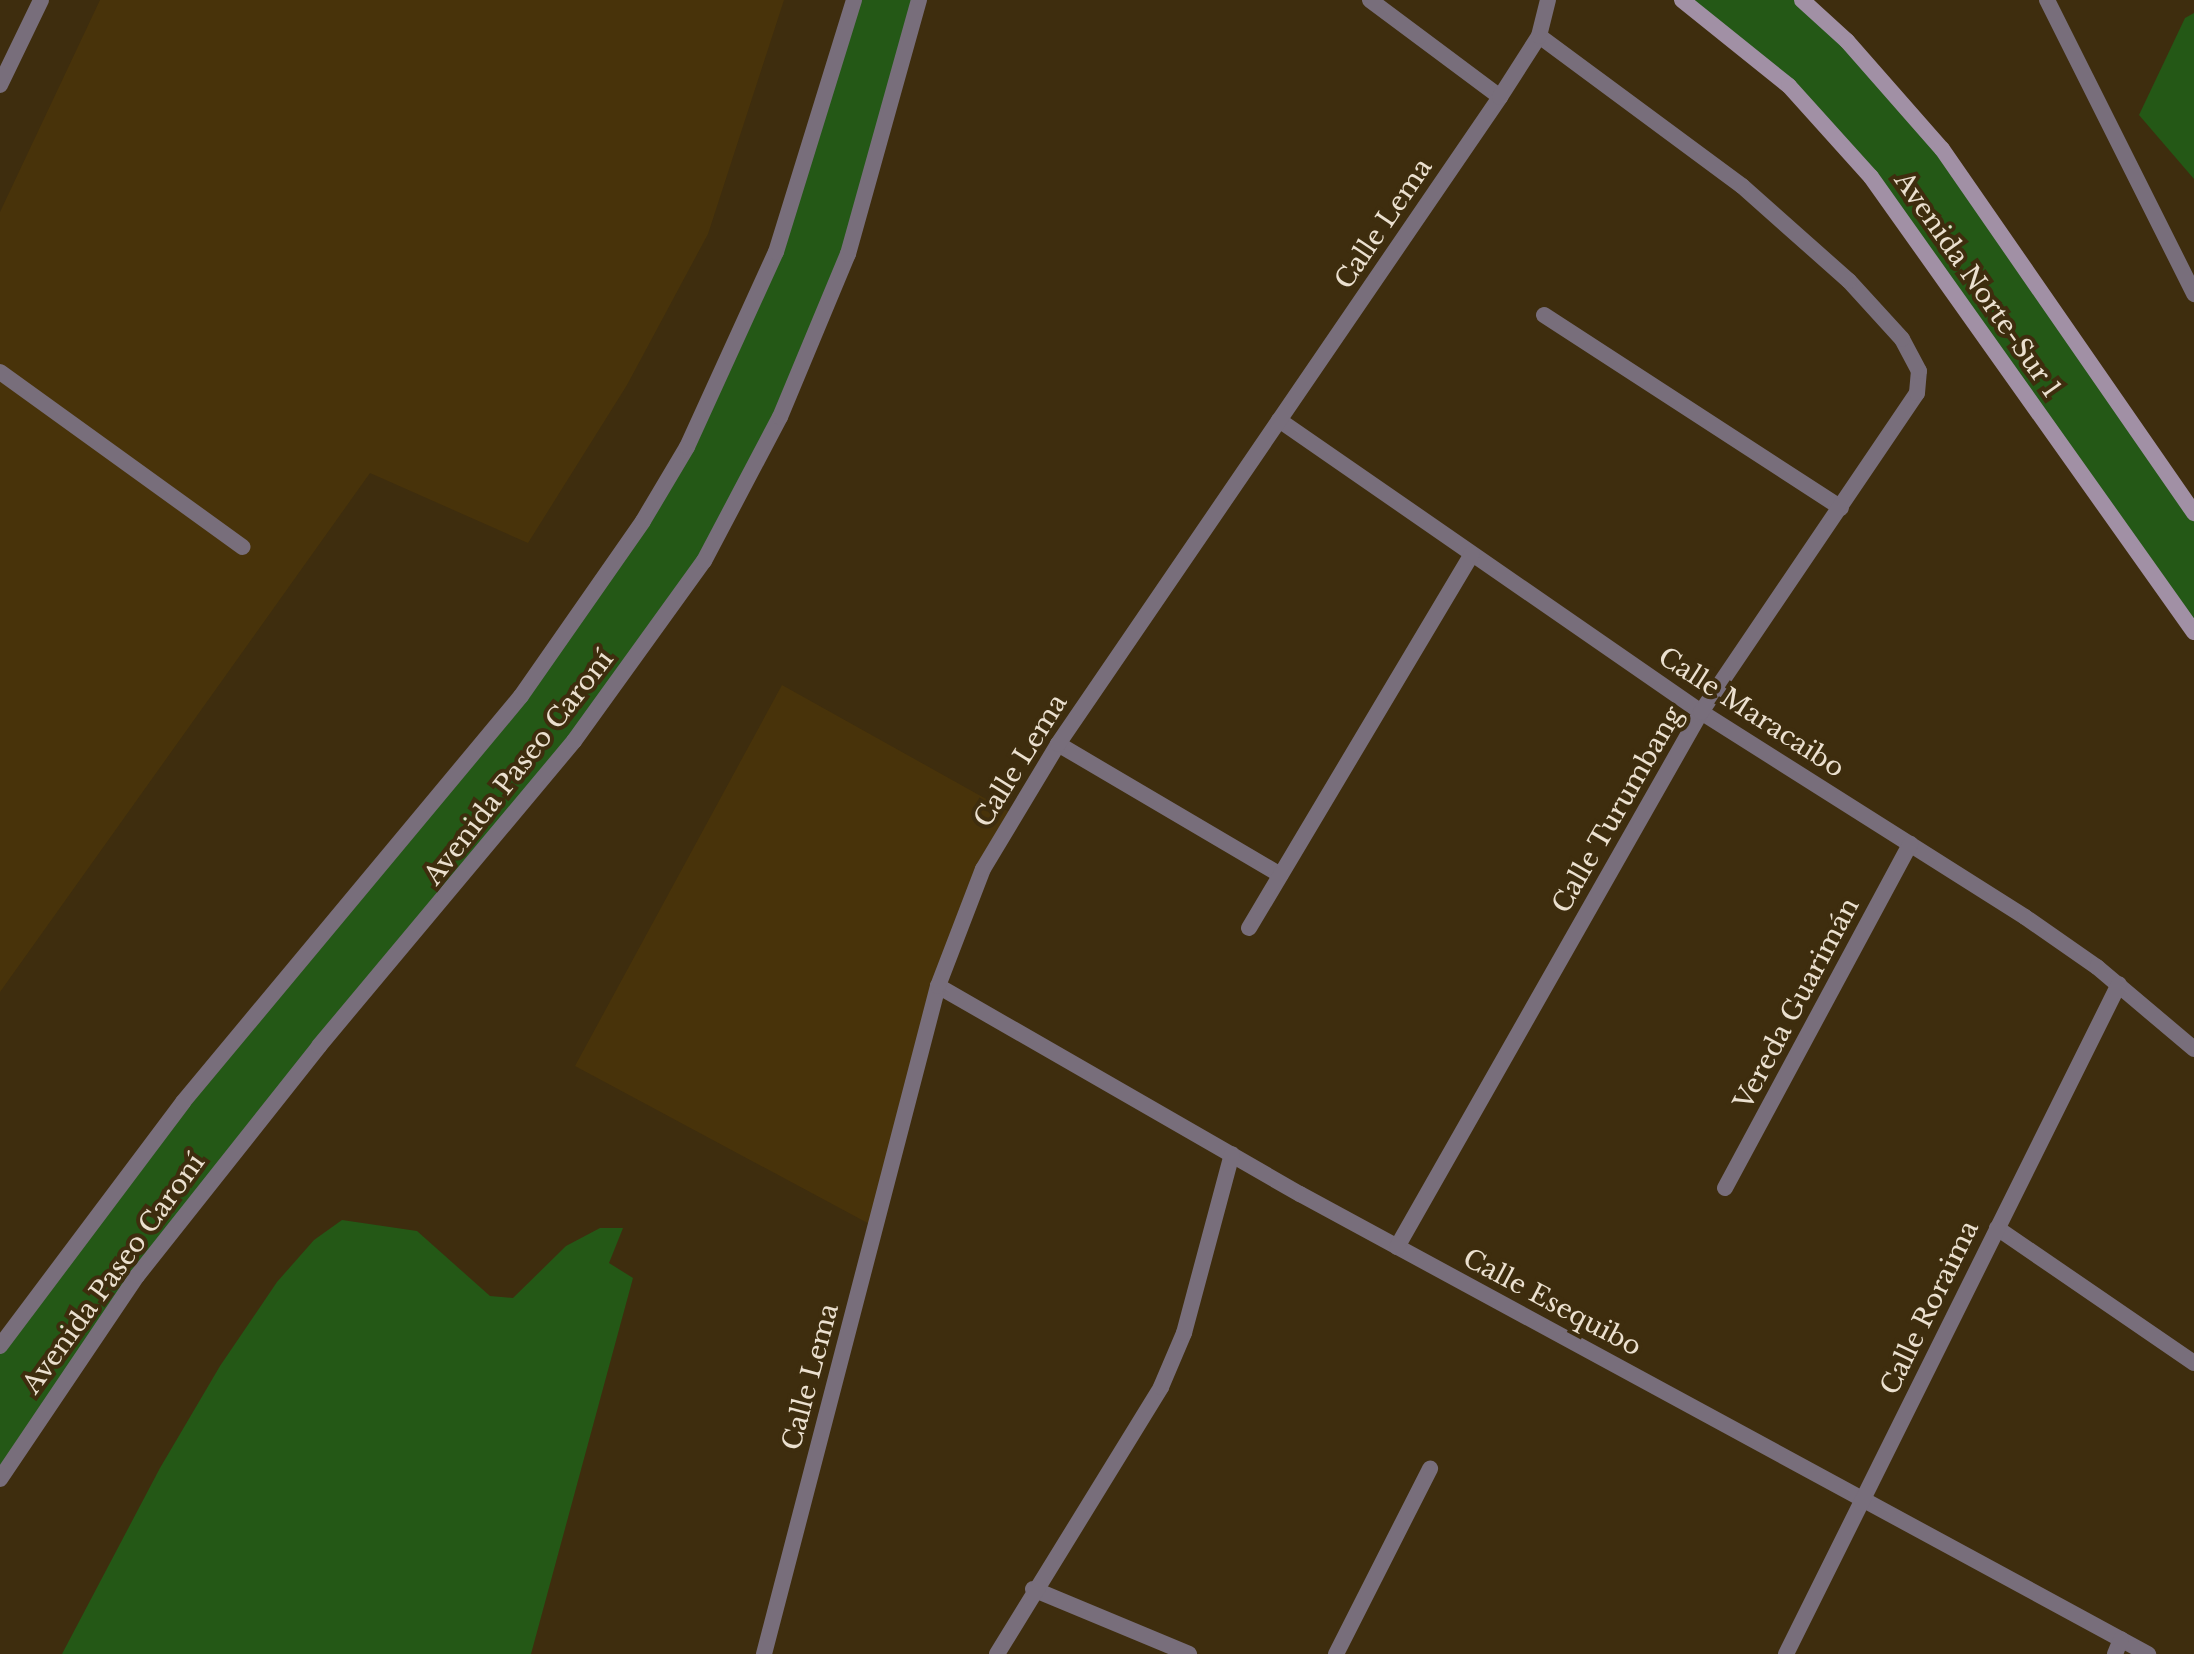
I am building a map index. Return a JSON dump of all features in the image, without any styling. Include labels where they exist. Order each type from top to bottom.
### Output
[{"type":"main road","name":"Avenida Norte-Sur 1","points":[[1682,0],[1789,86],[1871,177],[2194,632]]},
{"type":"main road","name":"Avenida Norte-Sur 1","points":[[1802,0],[1847,41],[1942,149],[2194,513]]},
{"type":"street","points":[[0,85],[41,0]]},
{"type":"street","name":"Avenida Paseo Caroní","points":[[0,1346],[183,1102],[521,696],[643,521],[687,447],[776,252],[854,0]]},
{"type":"street","name":"Avenida Paseo Caroní","points":[[0,1479],[137,1276],[319,1046],[574,741],[704,561],[780,417],[848,254],[919,0]]},
{"type":"street","points":[[1370,0],[1500,97]]},
{"type":"street","name":"Calle Lema","points":[[764,1654],[938,986],[983,869],[1058,744],[1500,97],[1539,36],[1548,0]]},
{"type":"street","points":[[2047,0],[2194,294]]},
{"type":"street","name":"Calle Turumbang","points":[[1397,1247],[1701,712],[1906,414],[1917,393],[1919,371],[1902,339],[1849,281],[1742,186],[1539,36]]},
{"type":"street","points":[[1544,315],[1841,508]]},
{"type":"street","points":[[0,372],[243,547]]},
{"type":"street","name":"Calle Maracaibo","points":[[1279,420],[1701,712],[1910,844],[2119,984],[2194,1049]]},
{"type":"street","points":[[1249,928],[1472,554]]},
{"type":"street","points":[[1058,744],[1280,875]]},
{"type":"street","name":"Vereda Guarimán","points":[[1725,1188],[1910,844]]},
{"type":"street","name":"Calle Roraima","points":[[1786,1654],[2119,984]]},
{"type":"street","name":"Calle Esequibo","points":[[938,986],[1397,1247],[1863,1498],[2118,1647],[2148,1654]]},
{"type":"street","points":[[997,1654],[1033,1589],[1161,1387],[1188,1320],[1232,1154]]},
{"type":"street","points":[[1997,1228],[2194,1363]]},
{"type":"street","points":[[1336,1654],[1430,1469]]},
{"type":"street","points":[[1033,1589],[1189,1654]]},
{"type":"shaded area","points":[[100,0],[784,0],[708,234],[627,385],[528,543],[370,473],[0,992],[0,212]]},
{"type":"shaded area","points":[[782,685],[1013,814],[956,928],[875,1227],[575,1066]]},
{"type":"green space","points":[[854,0],[919,0],[848,254],[780,417],[645,647],[225,1163],[0,1479],[0,1346],[36,1293],[448,787],[643,521],[776,252]]},
{"type":"green space","points":[[1682,0],[1802,0],[1896,95],[2194,513],[2194,632],[1831,130]]},
{"type":"green space","points":[[2194,13],[2194,179],[2139,115],[2185,18]]},
{"type":"green space","points":[[342,1220],[417,1231],[490,1296],[513,1298],[566,1246],[600,1228],[623,1228],[609,1263],[633,1278],[531,1654],[62,1654],[160,1468],[220,1366],[277,1282],[314,1240]]}]
